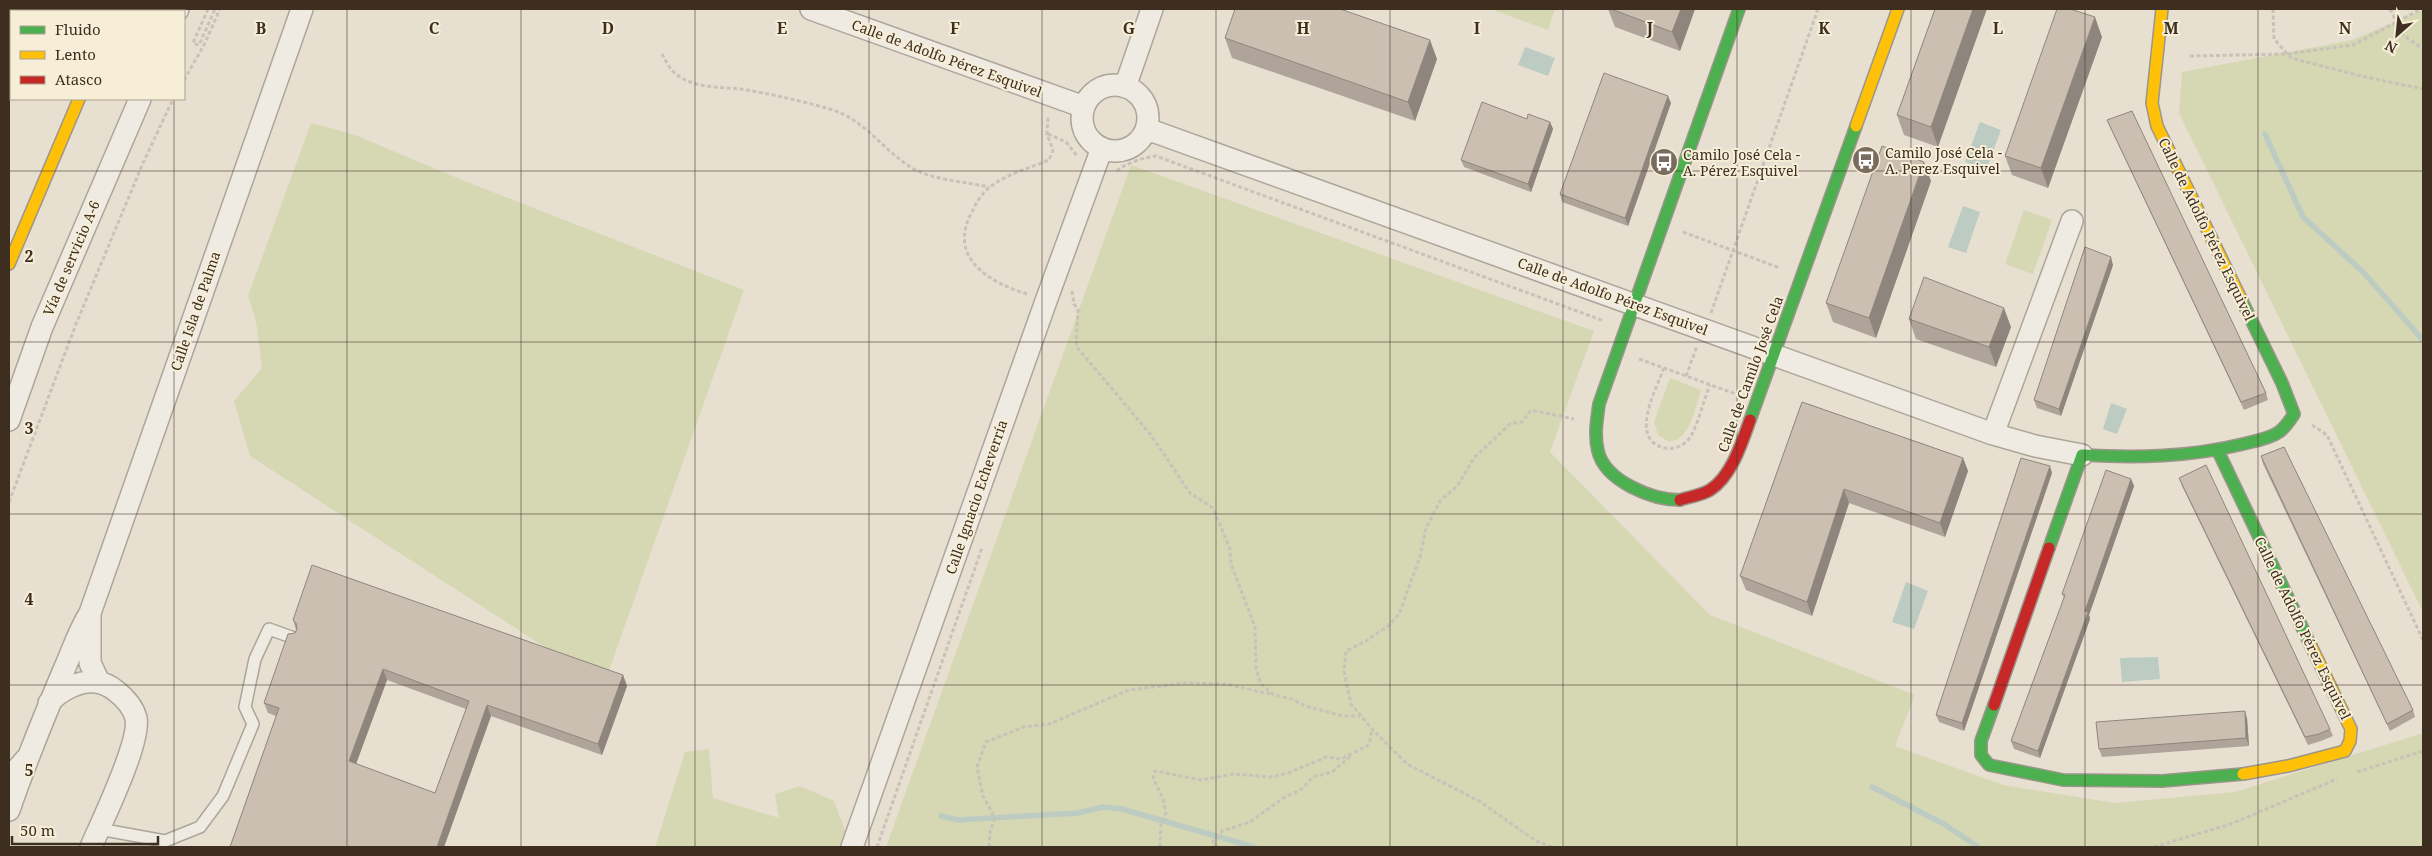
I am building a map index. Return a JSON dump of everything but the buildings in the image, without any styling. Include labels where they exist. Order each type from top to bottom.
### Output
[{"type":"main road","name":"Calle de Camilo José Cela","points":[[1739,9],[1599,404],[1595,433],[1598,453],[1611,472],[1632,488],[1655,498],[1679,500],[1710,490],[1726,474],[1737,456],[1898,9]]},
{"type":"main road","name":"Calle de Adolfo Pérez Esquivel","points":[[2162,9],[2152,103],[2157,126],[2282,383],[2294,414],[2282,430],[2262,439],[2218,451],[2175,458],[2127,458],[2082,455],[1981,741],[1981,755],[1989,765],[2063,780],[2162,781],[2226,777],[2288,766],[2346,751],[2350,741],[2351,729],[2218,451]]},
{"type":"main road","points":[[9,264],[79,100]]},
{"type":"street","name":"Calle Isla de Palma","points":[[9,810],[78,632],[90,613],[302,9]]},
{"type":"street","name":"Calle de Adolfo Pérez Esquivel","points":[[811,9],[1084,107]]},
{"type":"street","points":[[1126,87],[1152,9]]},
{"type":"street","points":[[1115,85],[1126,87],[1143,99],[1148,114],[1147,129],[1141,140],[1129,148],[1112,151],[1102,148],[1093,143],[1087,134],[1083,124],[1084,107],[1091,95],[1100,89],[1115,85]]},
{"type":"street","name":"Vía de servicio A-6","points":[[9,420],[42,327],[140,100]]},
{"type":"street","name":"Calle de Adolfo Pérez Esquivel","points":[[1147,129],[1634,303],[1703,330],[1774,353],[1993,434],[2035,446],[2082,455]]},
{"type":"street","name":"Calle Ignacio Echeverría","points":[[852,847],[1102,148]]},
{"type":"street","points":[[1993,434],[2072,221]]},
{"type":"street","name":"Calle Isla de Palma","points":[[90,613],[90,664],[99,682]]},
{"type":"street","points":[[49,704],[54,698],[78,684],[99,682],[125,697],[136,718],[132,745],[95,838]]},
{"type":"lane","points":[[95,838],[165,841],[200,827],[223,796],[254,724],[245,707],[255,659],[269,629],[294,638]]},
{"type":"lane","points":[[9,771],[20,760],[39,729]]},
{"type":"path","points":[[208,9],[193,43],[199,45],[215,9]]},
{"type":"path","points":[[185,78],[200,54],[220,9]]},
{"type":"path","points":[[1686,376],[1734,250],[1818,9]]},
{"type":"path","points":[[2273,9],[2274,39],[2291,58],[2361,76],[2423,89]]},
{"type":"path","points":[[2390,9],[2404,35],[2423,49]]},
{"type":"path","points":[[2190,56],[2287,54],[2352,46],[2397,20],[2421,9]]},
{"type":"path","points":[[662,54],[678,76],[710,88],[733,88],[754,91],[834,110],[852,119],[871,133],[912,168],[926,174],[989,187]]},
{"type":"path","points":[[1046,301],[988,278],[974,262],[963,243],[964,226],[976,204],[989,187],[1008,176],[1049,160],[1053,150],[1048,134],[1051,95]]},
{"type":"path","points":[[9,502],[76,324],[142,163],[173,100]]},
{"type":"path","points":[[1113,177],[1123,165],[1133,164],[1144,157],[1156,156],[1604,322],[1614,326],[1623,336]]},
{"type":"path","points":[[1662,225],[1802,276]]},
{"type":"path","points":[[1068,298],[1071,289],[1074,304],[1078,309],[1076,346],[1151,435],[1190,493],[1212,508],[1230,549],[1231,564],[1255,627],[1256,669],[1261,684],[1274,695]]},
{"type":"path","points":[[1618,351],[1756,401]]},
{"type":"path","points":[[1664,368],[1645,427],[1649,438],[1658,446],[1669,449],[1681,446],[1690,438],[1710,385]]},
{"type":"path","points":[[1552,847],[1536,841],[1479,801],[1407,764],[1372,729],[1351,704],[1346,690],[1344,672],[1346,651],[1366,641],[1388,626],[1399,614],[1420,557],[1426,528],[1440,501],[1458,485],[1474,458],[1510,424],[1522,422],[1531,410],[1597,423]]},
{"type":"path","points":[[2328,435],[2423,640]]},
{"type":"path","points":[[876,847],[984,540]]},
{"type":"path","points":[[990,847],[990,832],[995,818],[983,796],[977,767],[986,742],[1024,727],[1049,724],[1129,690],[1185,682],[1226,684],[1274,695],[1343,716],[1360,716]]},
{"type":"path","points":[[1160,847],[1161,824],[1166,813],[1163,799],[1153,778],[1156,771],[1202,780],[1233,774],[1270,777],[1288,773],[1326,757],[1341,758],[1353,754],[1369,745],[1372,729]]},
{"type":"path","points":[[2351,774],[2423,751]]},
{"type":"path","points":[[1217,847],[1212,843],[1222,831],[1250,822],[1285,797],[1302,788],[1313,777],[1332,772],[1353,754]]},
{"type":"path","points":[[2154,847],[2231,824],[2342,777]]},
{"type":"path","points":[[2175,841],[2176,847]]},
{"type":"green space","points":[[1491,9],[1555,9],[1548,30]]},
{"type":"green space","points":[[2423,10],[2423,612],[2179,113],[2182,72],[2352,40]]},
{"type":"green space","points":[[311,123],[355,135],[467,182],[744,290],[606,679],[540,644],[250,456],[234,401],[262,368],[256,321],[248,296]]},
{"type":"green space","points":[[1131,165],[1594,331],[1550,452],[1710,615],[1915,695],[1895,746],[2003,785],[2115,803],[2235,792],[2423,733],[2423,847],[886,847]]},
{"type":"green space","points":[[2024,210],[2052,220],[2033,274],[2005,264]]},
{"type":"green space","points":[[1670,378],[1701,390],[1694,414],[1687,429],[1676,440],[1669,442],[1658,435],[1654,422]]},
{"type":"green space","points":[[709,749],[713,798],[779,818],[775,794],[800,786],[834,801],[847,836],[842,847],[655,847],[685,752]]},
{"type":"shaded area","points":[[1525,47],[1555,58],[1548,76],[1518,65]]},
{"type":"shaded area","points":[[1980,122],[2001,130],[1986,170],[1965,162]]},
{"type":"shaded area","points":[[1963,206],[1980,212],[1966,253],[1948,247]]},
{"type":"shaded area","points":[[2111,403],[2127,409],[2117,434],[2103,429]]},
{"type":"shaded area","points":[[1906,582],[1928,591],[1914,629],[1892,622]]},
{"type":"shaded area","points":[[2158,657],[2160,679],[2122,682],[2120,658]]},
{"type":"waterway","points":[[2265,134],[2303,217],[2363,272],[2423,340]]},
{"type":"waterway","points":[[1872,787],[1944,824],[1978,847]]},
{"type":"waterway","points":[[941,816],[958,820],[1078,813],[1103,807],[1122,809],[1254,847]]},
{"type":"traffic: fast","points":[[1680,500],[1656,497],[1631,487],[1610,471],[1602,462],[1598,451],[1597,416],[1599,404],[1739,9]]},
{"type":"traffic: fast","points":[[1750,420],[1856,126]]},
{"type":"traffic: fast","points":[[2049,548],[2082,455],[2163,456],[2203,452],[2266,438],[2279,432],[2288,423],[2294,414],[2282,383],[2242,301]]},
{"type":"traffic: fast","points":[[2218,451],[2311,646]]},
{"type":"traffic: fast","points":[[1994,705],[1981,741],[1981,755],[1989,765],[2063,780],[2162,781],[2243,774]]},
{"type":"traffic: slow","points":[[1856,126],[1898,9]]},
{"type":"traffic: slow","points":[[2162,9],[2152,103],[2157,126],[2242,301]]},
{"type":"traffic: slow","points":[[9,264],[79,100]]},
{"type":"traffic: slow","points":[[2243,774],[2288,766],[2345,751],[2350,741],[2351,729],[2311,646]]},
{"type":"traffic: jam","points":[[1680,500],[1707,492],[1724,477],[1735,459],[1750,420]]},
{"type":"traffic: jam","points":[[1994,705],[2049,548]]},
{"type":"place","name":"Camilo José Cela - A. Perez Esquivel","points":[[1866,160]]},
{"type":"place","name":"Camilo José Cela - A. Pérez Esquivel","points":[[1664,162]]}]
